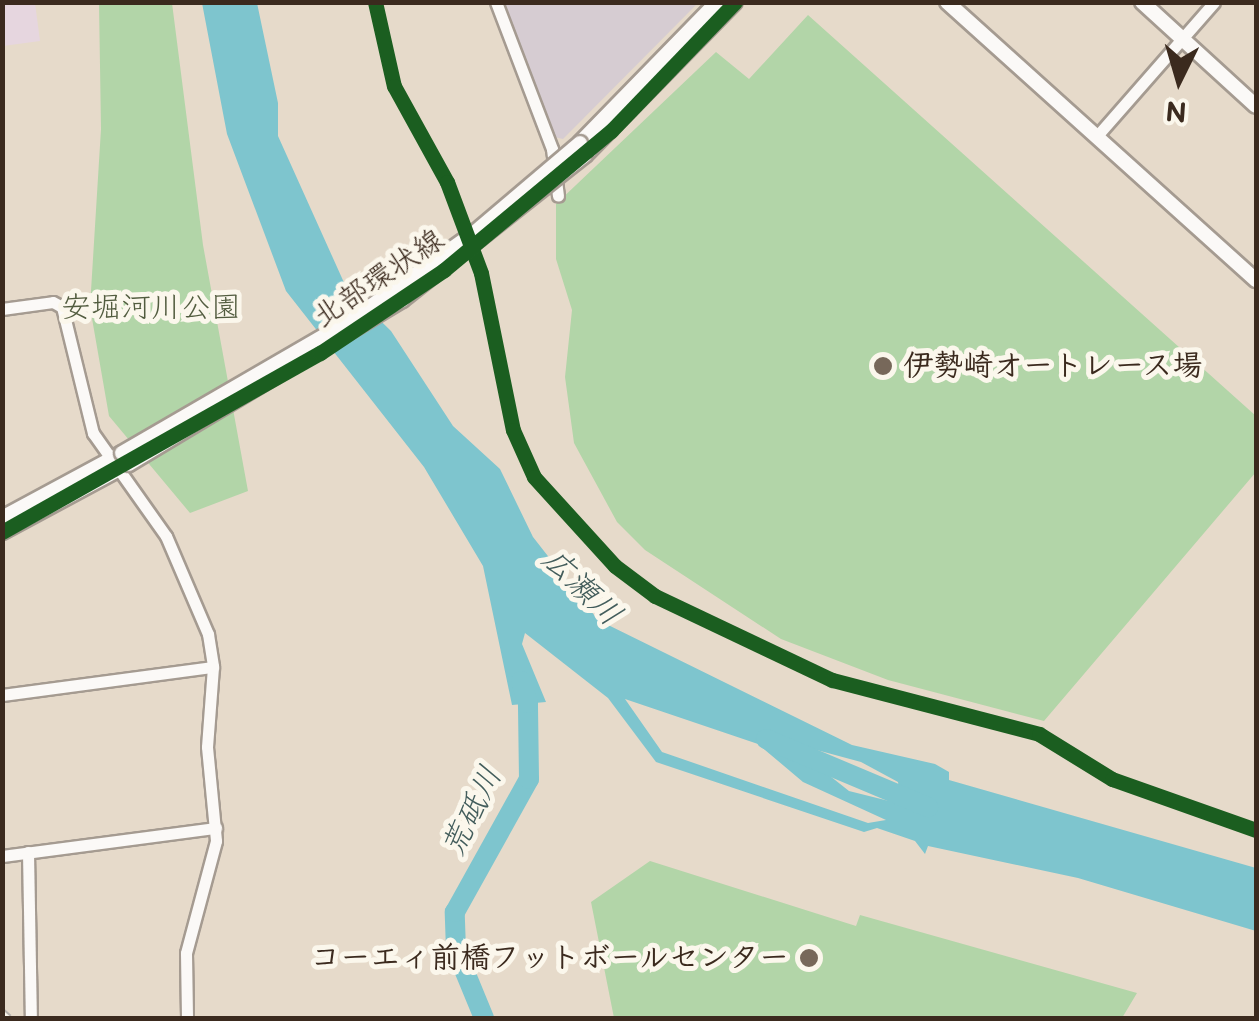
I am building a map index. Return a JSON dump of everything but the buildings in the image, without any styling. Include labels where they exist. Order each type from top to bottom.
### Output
[{"type":"street","points":[[496,2],[552,149],[558,196]]},
{"type":"street","name":"北部環状線","points":[[583,149],[717,2]]},
{"type":"street","name":"北部環状線","points":[[2,532],[368,308],[474,233],[583,149],[735,2]]},
{"type":"street","points":[[947,2],[1256,280]]},
{"type":"street","points":[[1142,2],[1256,106]]},
{"type":"street","points":[[1096,136],[1214,2]]},
{"type":"street","points":[[2,309],[53,302],[62,307],[88,420],[120,461],[150,510],[183,571],[208,634],[213,667],[207,747],[216,828],[186,953],[187,1018]]},
{"type":"street","name":"北部環状線","points":[[2,518],[120,461]]},
{"type":"street","points":[[2,695],[213,667]]},
{"type":"street","points":[[2,856],[216,828]]},
{"type":"street","points":[[28,852],[31,1018]]},
{"type":"shaded area","points":[[2,3],[35,3],[40,41],[3,46]]},
{"type":"shaded area","points":[[500,3],[698,3],[563,139],[554,137]]},
{"type":"green space","name":"安堀河川公園","points":[[99,3],[172,3],[203,245],[248,491],[190,513],[109,416],[90,307],[101,129]]},
{"type":"green space","name":"伊勢崎オートレース場","points":[[808,15],[1256,416],[1256,472],[1044,721],[888,680],[781,639],[645,550],[617,522],[574,443],[565,377],[572,310],[556,259],[556,204],[716,52],[749,79]]},
{"type":"green space","name":"コーエィ前橋フットボールセンター","points":[[650,861],[856,926],[860,915],[1137,993],[1122,1018],[614,1018],[591,902]]},
{"type":"water","points":[[202,3],[257,3],[278,103],[278,136],[346,287],[391,331],[453,426],[500,469],[533,537],[598,620],[852,745],[935,764],[949,772],[949,780],[1256,868],[1256,931],[1078,878],[928,846],[925,854],[915,841],[877,828],[864,832],[656,762],[608,698],[525,633],[522,644],[546,702],[512,705],[483,566],[424,467],[286,291],[227,134]],"holes":[[[625,699],[758,744],[803,782],[886,820],[868,823],[662,752]],[[787,742],[861,762],[898,782],[901,804],[849,791]]]},
{"type":"waterway","name":"荒砥川","points":[[484,1018],[456,950],[455,912],[529,779],[528,703],[521,681]]},
{"type":"waterway","name":"広瀬川","points":[[766,739],[928,807]]},
{"type":"railway","points":[[2,1012],[9,1018]]},
{"type":"cycle path","points":[[375,2],[394,86],[447,182],[481,273],[513,430],[534,477],[615,566],[655,596],[832,680],[1039,734],[1112,779],[1256,830]]},
{"type":"cycle path","points":[[2,532],[320,353],[444,270],[611,131],[735,2]]},
{"type":"place","name":"伊勢崎オートレース場","points":[[883,366]]},
{"type":"place","name":"コーエィ前橋フットボールセンター","points":[[809,958]]}]
